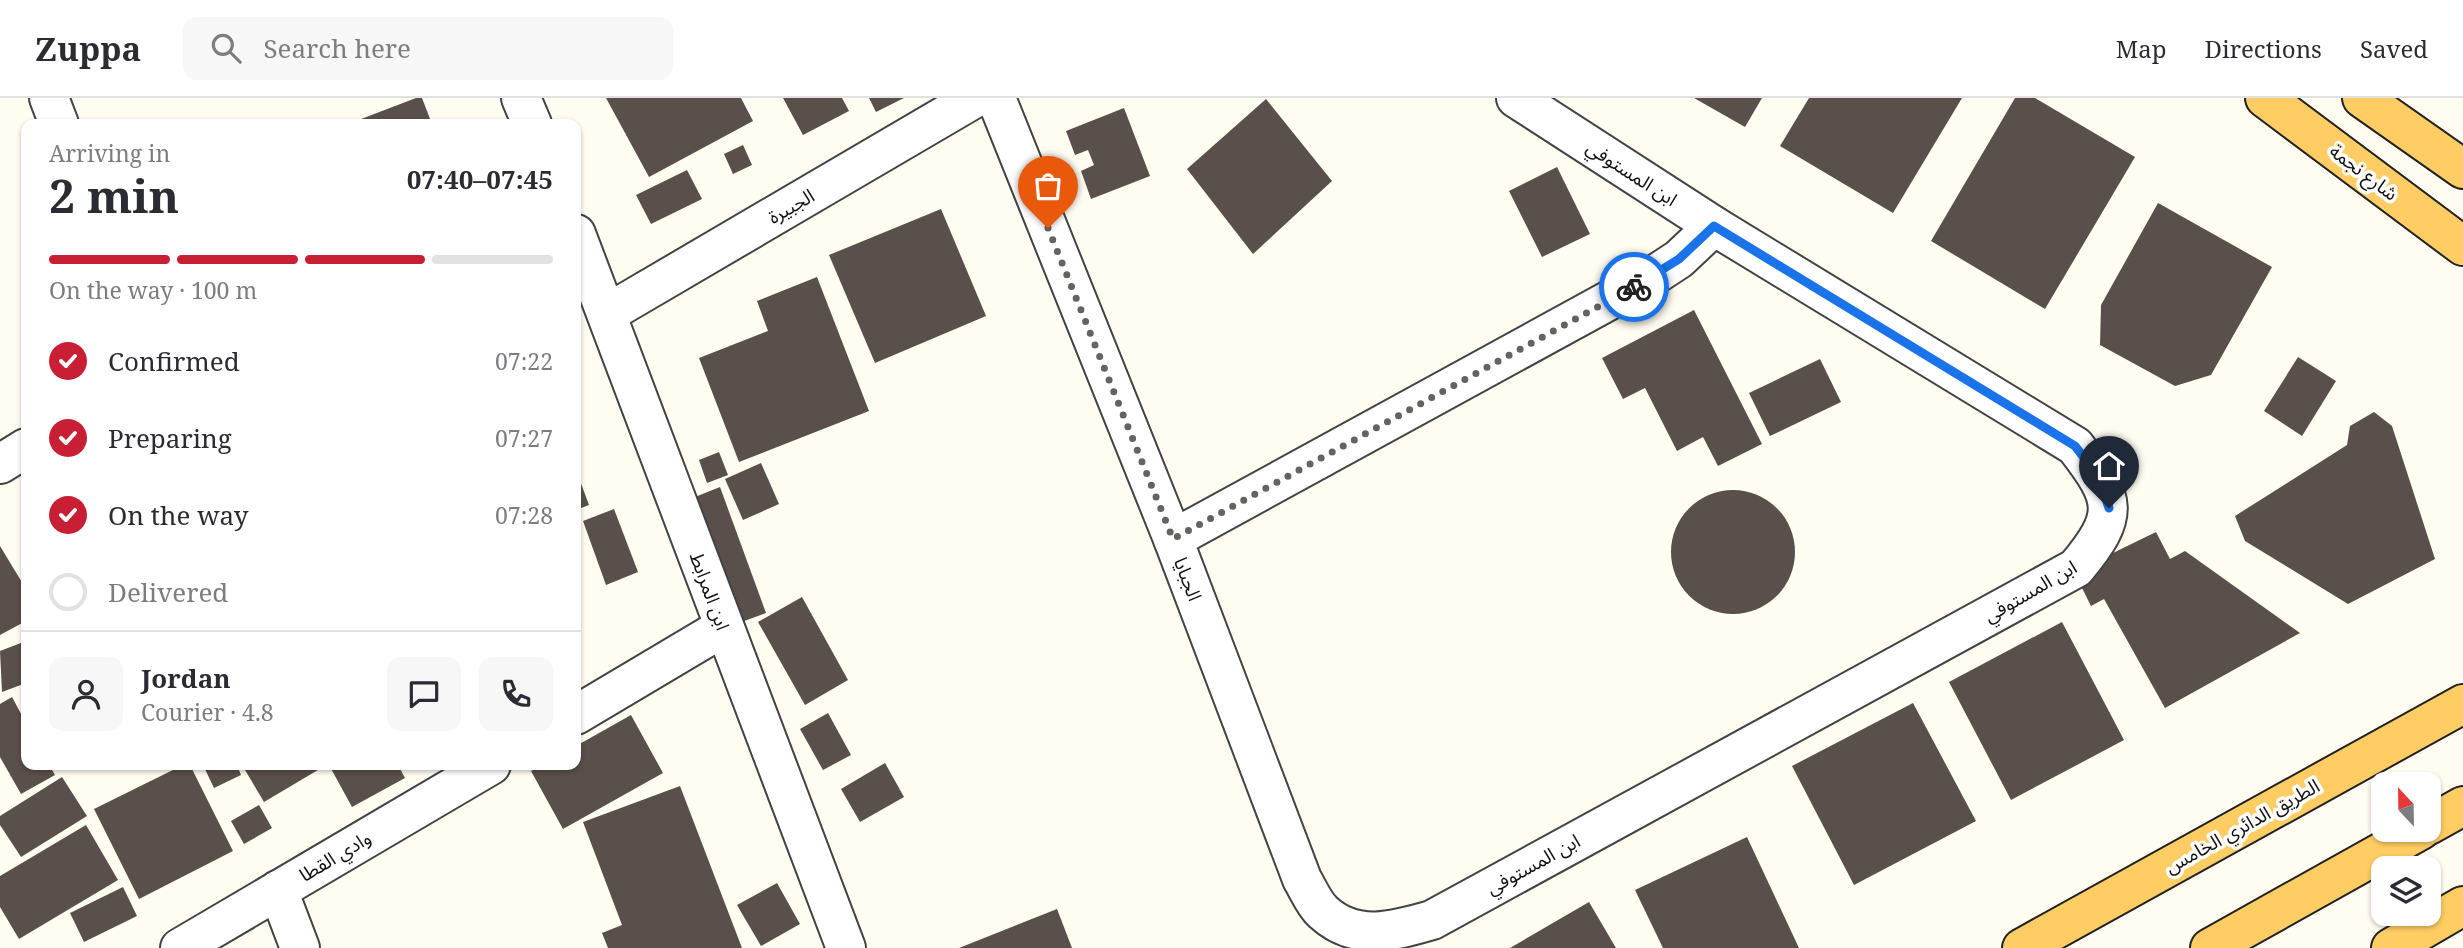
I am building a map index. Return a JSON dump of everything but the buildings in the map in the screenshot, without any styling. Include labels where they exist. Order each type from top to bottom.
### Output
[{"type":"main road","name":"شارع نجمة","points":[[2264,98],[2456,246]]},
{"type":"main road","points":[[2362,98],[2463,169]]},
{"type":"main road","points":[[2427,723],[2463,681]]},
{"type":"main road","name":"الطريق الدائري الخامس","points":[[2022,948],[2463,704]]},
{"type":"main road","points":[[2441,818],[2463,806]]},
{"type":"main road","points":[[2210,948],[2400,842]]},
{"type":"main road","points":[[2391,948],[2463,906]]},
{"type":"street","points":[[49,98],[57,119]]},
{"type":"street","points":[[522,98],[530,119]]},
{"type":"street","name":"الجبيرة","points":[[608,313],[975,98]]},
{"type":"street","name":"الجبايا","points":[[996,98],[1173,539],[1302,879],[1321,911],[1348,930]]},
{"type":"street","name":"ابن المستوفي","points":[[1348,930],[1391,932],[1432,920],[2076,568],[2101,538],[2109,508],[2099,477],[2075,446],[1714,226],[1516,98]]},
{"type":"street","points":[[1173,539],[1650,278],[1679,259],[1714,226]]},
{"type":"street","name":"ابن المرابط","points":[[581,246],[846,948]]},
{"type":"street","points":[[0,464],[21,451]]},
{"type":"street","points":[[581,712],[724,627]]},
{"type":"street","name":"وادي القطا","points":[[180,948],[482,770]]},
{"type":"street","points":[[278,890],[300,948]]},
{"type":"way so far","points":[[1048,228],[1173,539],[1634,287]]},
{"type":"route","points":[[1634,287],[1679,259],[1714,226],[2075,446],[2099,477],[2109,508]]}]
